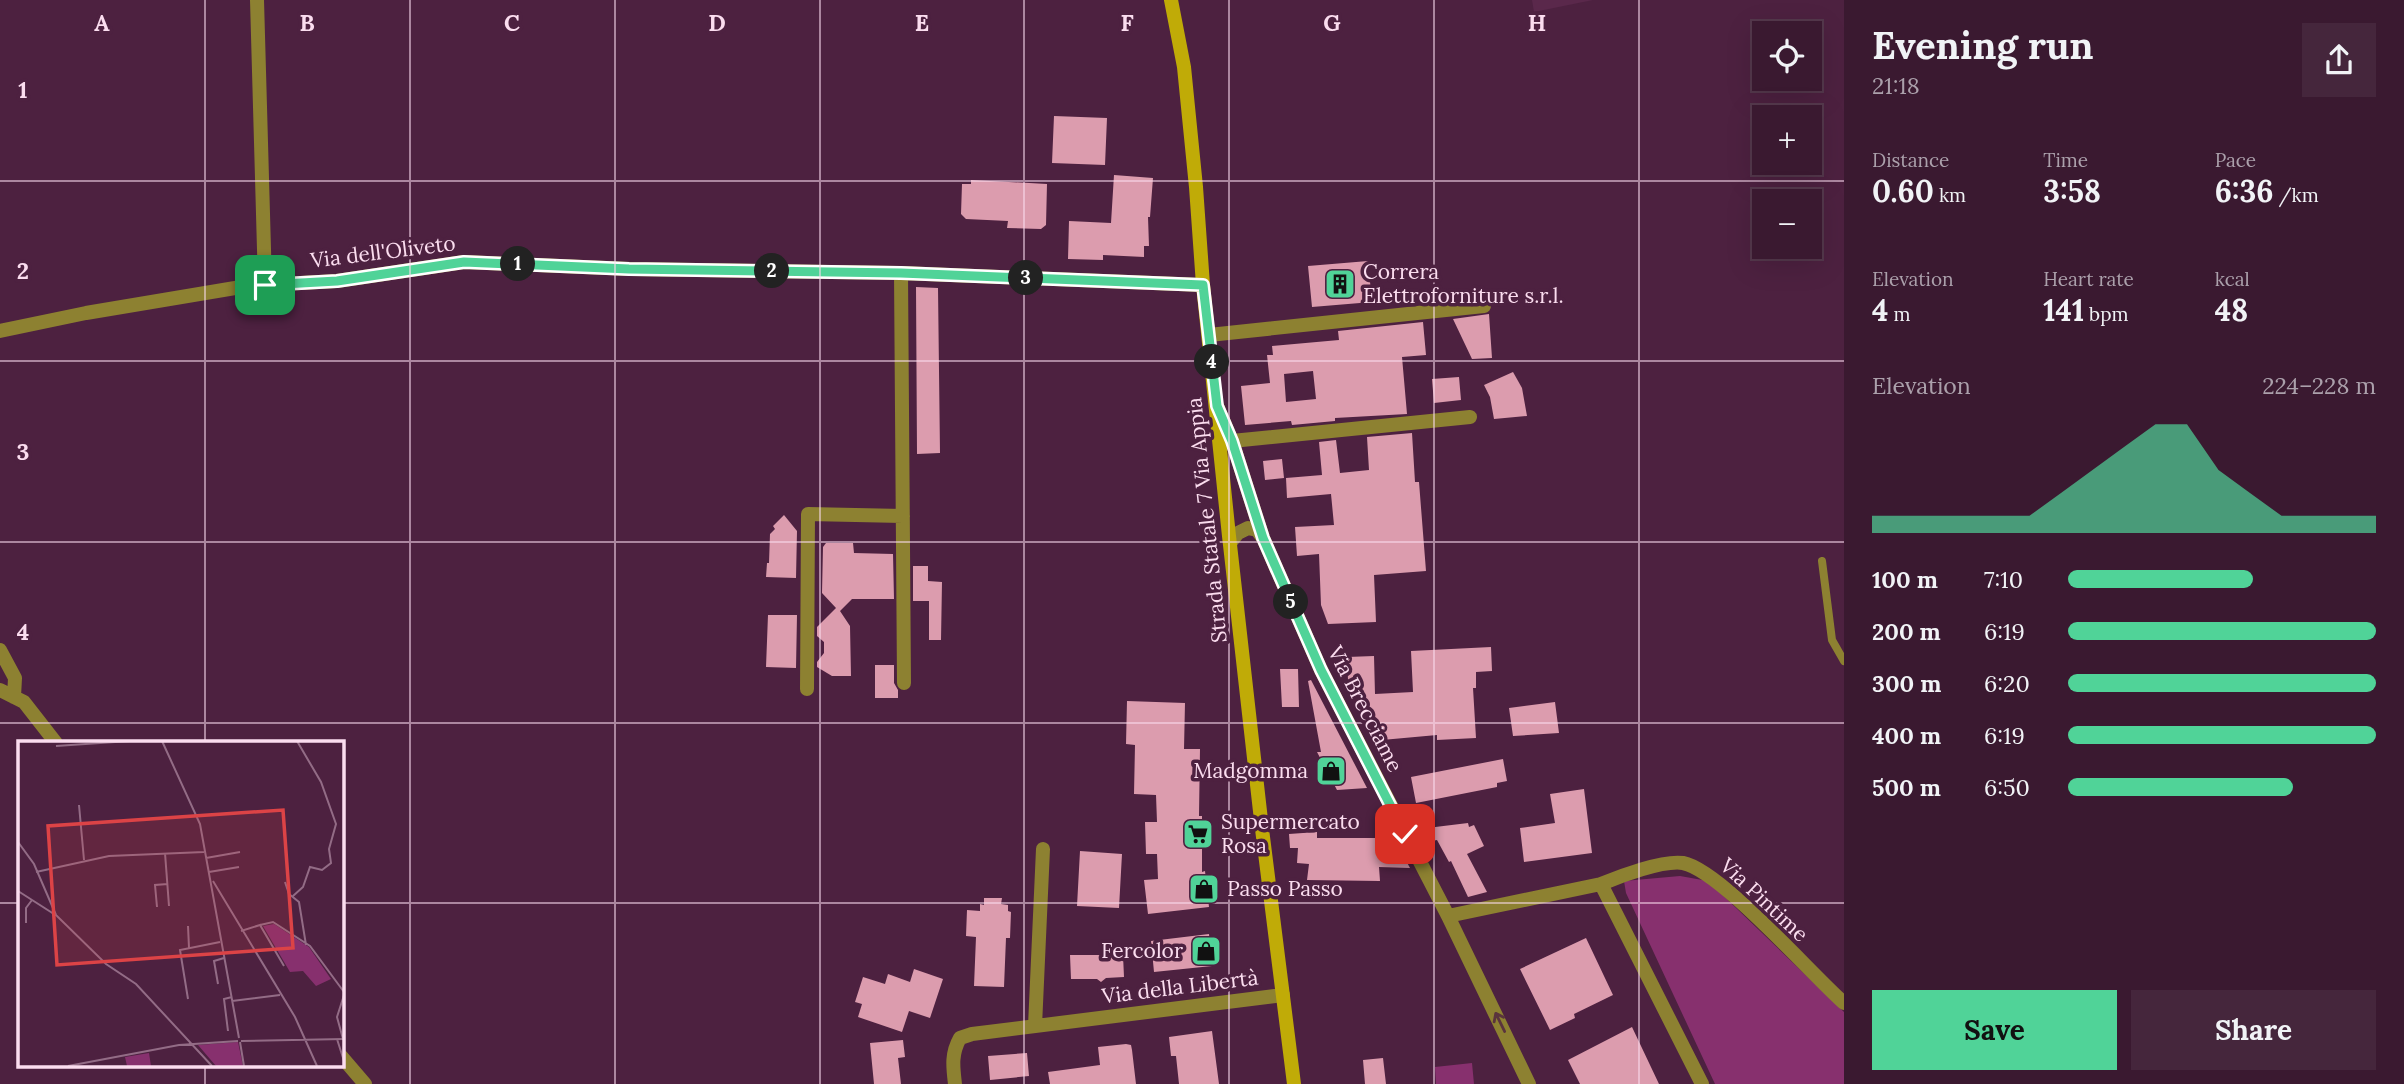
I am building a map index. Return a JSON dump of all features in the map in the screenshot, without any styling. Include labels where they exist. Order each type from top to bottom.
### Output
[{"type":"main road","name":"Strada Statale 7 Via Appia","points":[[1171,0],[1184,67],[1230,543],[1283,995]]},
{"type":"main road","name":"Via della Libertà","points":[[1283,995],[1294,1084]]},
{"type":"street","points":[[257,0],[265,285]]},
{"type":"street","name":"Via dell'Oliveto","points":[[0,331],[86,313],[247,286],[337,281],[464,262],[643,269],[901,273],[1203,285]]},
{"type":"street","points":[[901,273],[904,682]]},
{"type":"street","points":[[1209,335],[1484,306]]},
{"type":"street","name":"Via Brecciame","points":[[1217,406],[1232,441],[1263,538],[1321,670],[1448,916],[1529,1084]]},
{"type":"street","points":[[1232,441],[1470,417]]},
{"type":"street","points":[[807,689],[808,514],[903,516]]},
{"type":"street","points":[[1230,543],[1238,533],[1248,528],[1257,530],[1263,538]]},
{"type":"street","points":[[0,650],[15,678],[14,697]]},
{"type":"street","points":[[0,690],[24,702],[55,741]]},
{"type":"street","points":[[1034,1026],[1043,849]]},
{"type":"street","name":"Via Pintime","points":[[1448,916],[1601,884],[1633,870],[1681,863],[1701,870],[1736,899],[1844,1003]]},
{"type":"street","points":[[1601,884],[1702,1084]]},
{"type":"street","name":"Via della Libertà","points":[[955,1084],[952,1061],[955,1047],[960,1038],[972,1034],[1283,995]]},
{"type":"street","points":[[343,1058],[365,1084]]},
{"type":"lane","points":[[1822,561],[1832,640],[1844,661]]},
{"type":"shaded area","points":[[1532,0],[1593,0],[1534,12]]},
{"type":"shaded area","points":[[1680,876],[1708,881],[1844,1012],[1844,1084],[1715,1084],[1626,893],[1624,881]]},
{"type":"shaded area","points":[[1472,1063],[1474,1084],[1436,1084],[1435,1067]]},
{"type":"building","points":[[1054,116],[1107,118],[1105,165],[1052,163]]},
{"type":"building","points":[[1114,175],[1153,178],[1148,217],[1149,246],[1144,246],[1144,257],[1103,255],[1103,260],[1068,259],[1069,221],[1111,223]]},
{"type":"building","points":[[971,180],[1047,184],[1046,225],[1041,229],[1007,228],[1008,221],[966,219],[961,214],[962,184],[971,184]]},
{"type":"building","name":"Correra Elettroforniture s.r.l.","points":[[1368,261],[1372,302],[1312,307],[1308,266]]},
{"type":"building","points":[[916,287],[938,288],[940,453],[917,454]]},
{"type":"building","points":[[1489,314],[1492,358],[1472,359],[1453,319]]},
{"type":"building","points":[[1423,322],[1426,355],[1402,357],[1407,414],[1335,418],[1335,421],[1292,425],[1291,421],[1245,425],[1241,386],[1270,383],[1267,355],[1273,355],[1272,346],[1339,340],[1338,331]],"holes":[[[1313,371],[1316,399],[1286,402],[1284,374]]]},
{"type":"building","points":[[1513,372],[1522,388],[1527,416],[1494,419],[1490,397],[1484,385]]},
{"type":"building","points":[[1459,377],[1461,400],[1434,403],[1432,379]]},
{"type":"building","points":[[1412,433],[1426,571],[1374,575],[1376,622],[1328,624],[1321,605],[1319,554],[1297,556],[1295,527],[1334,525],[1331,494],[1287,498],[1286,478],[1322,475],[1319,442],[1336,440],[1340,473],[1369,470],[1367,437]]},
{"type":"building","points":[[1282,459],[1284,478],[1265,480],[1263,461]]},
{"type":"building","points":[[784,515],[797,531],[796,578],[766,577],[770,534],[775,529],[773,526]]},
{"type":"building","points":[[826,543],[853,543],[854,553],[893,554],[894,599],[852,599],[840,611],[850,626],[851,676],[832,676],[817,667],[817,662],[824,653],[824,642],[817,636],[817,627],[836,608],[822,593],[823,547]]},
{"type":"building","points":[[913,566],[928,566],[928,581],[942,582],[941,640],[929,640],[929,601],[913,601]]},
{"type":"building","points":[[768,615],[797,615],[796,668],[766,667]]},
{"type":"building","points":[[1491,647],[1492,671],[1476,672],[1476,688],[1473,688],[1476,738],[1437,740],[1437,735],[1371,741],[1348,680],[1347,657],[1374,656],[1375,694],[1413,692],[1411,651]]},
{"type":"building","points":[[875,665],[894,665],[894,683],[898,698],[875,698]]},
{"type":"building","points":[[1280,669],[1298,669],[1299,707],[1282,707]]},
{"type":"building","points":[[1311,680],[1367,788],[1337,790],[1317,752],[1321,752],[1308,681]]},
{"type":"building","points":[[1127,701],[1185,703],[1184,749],[1200,749],[1202,872],[1205,871],[1209,907],[1148,914],[1144,880],[1158,879],[1157,854],[1146,854],[1145,822],[1157,822],[1156,795],[1134,794],[1135,745],[1126,744]]},
{"type":"building","points":[[1555,702],[1559,733],[1513,736],[1509,708]]},
{"type":"building","points":[[1503,759],[1507,781],[1497,783],[1497,787],[1416,803],[1411,777]]},
{"type":"building","points":[[1584,789],[1592,853],[1524,862],[1520,828],[1555,823],[1550,794]]},
{"type":"building","points":[[1468,823],[1469,827],[1474,825],[1484,846],[1467,854],[1487,892],[1468,897],[1451,861],[1449,862],[1437,840],[1432,841],[1427,828]]},
{"type":"building","points":[[1317,832],[1317,838],[1394,838],[1410,868],[1379,867],[1380,881],[1307,880],[1309,864],[1297,863],[1298,848],[1290,848],[1289,834]]},
{"type":"building","points":[[1080,851],[1122,854],[1119,908],[1077,906]]},
{"type":"building","points":[[984,898],[1002,898],[1001,904],[1008,905],[1008,911],[1011,912],[1010,938],[1006,938],[1004,987],[974,986],[976,937],[966,936],[967,910],[980,911]]},
{"type":"building","points":[[1209,934],[1212,966],[1154,972],[1151,941]]},
{"type":"building","points":[[1586,938],[1613,995],[1574,1014],[1575,1018],[1550,1030],[1520,969]]},
{"type":"building","points":[[1070,955],[1123,955],[1124,977],[1106,978],[1101,982],[1097,979],[1071,979]]},
{"type":"building","points":[[914,969],[943,979],[930,1018],[909,1011],[902,1032],[858,1017],[862,1004],[855,1002],[863,977],[885,984],[888,974],[910,982]]},
{"type":"building","points":[[1632,1027],[1659,1084],[1580,1084],[1568,1060]]},
{"type":"building","points":[[1212,1031],[1219,1084],[1179,1084],[1176,1056],[1171,1056],[1169,1037]]},
{"type":"building","points":[[903,1040],[905,1057],[898,1058],[901,1084],[874,1084],[870,1043]]},
{"type":"building","points":[[1131,1045],[1136,1084],[1050,1084],[1048,1072],[1100,1065],[1098,1047]]},
{"type":"building","points":[[1027,1053],[1029,1076],[990,1080],[988,1056]]},
{"type":"building","points":[[1383,1058],[1386,1084],[1365,1084],[1363,1060]]},
{"type":"place","name":"Correra Elettroforniture s.r.l.","points":[[1340,284]]},
{"type":"place","name":"Madgomma","points":[[1331,771]]},
{"type":"place","name":"Supermercato Rosa","points":[[1198,834]]},
{"type":"place","name":"Passo Passo","points":[[1204,889]]},
{"type":"place","name":"Fercolor","points":[[1206,951]]},
{"type":"route","points":[[265,285],[337,281],[464,262],[629,269],[901,273],[1203,285],[1217,406],[1232,441],[1263,538],[1321,670],[1405,834]]}]
